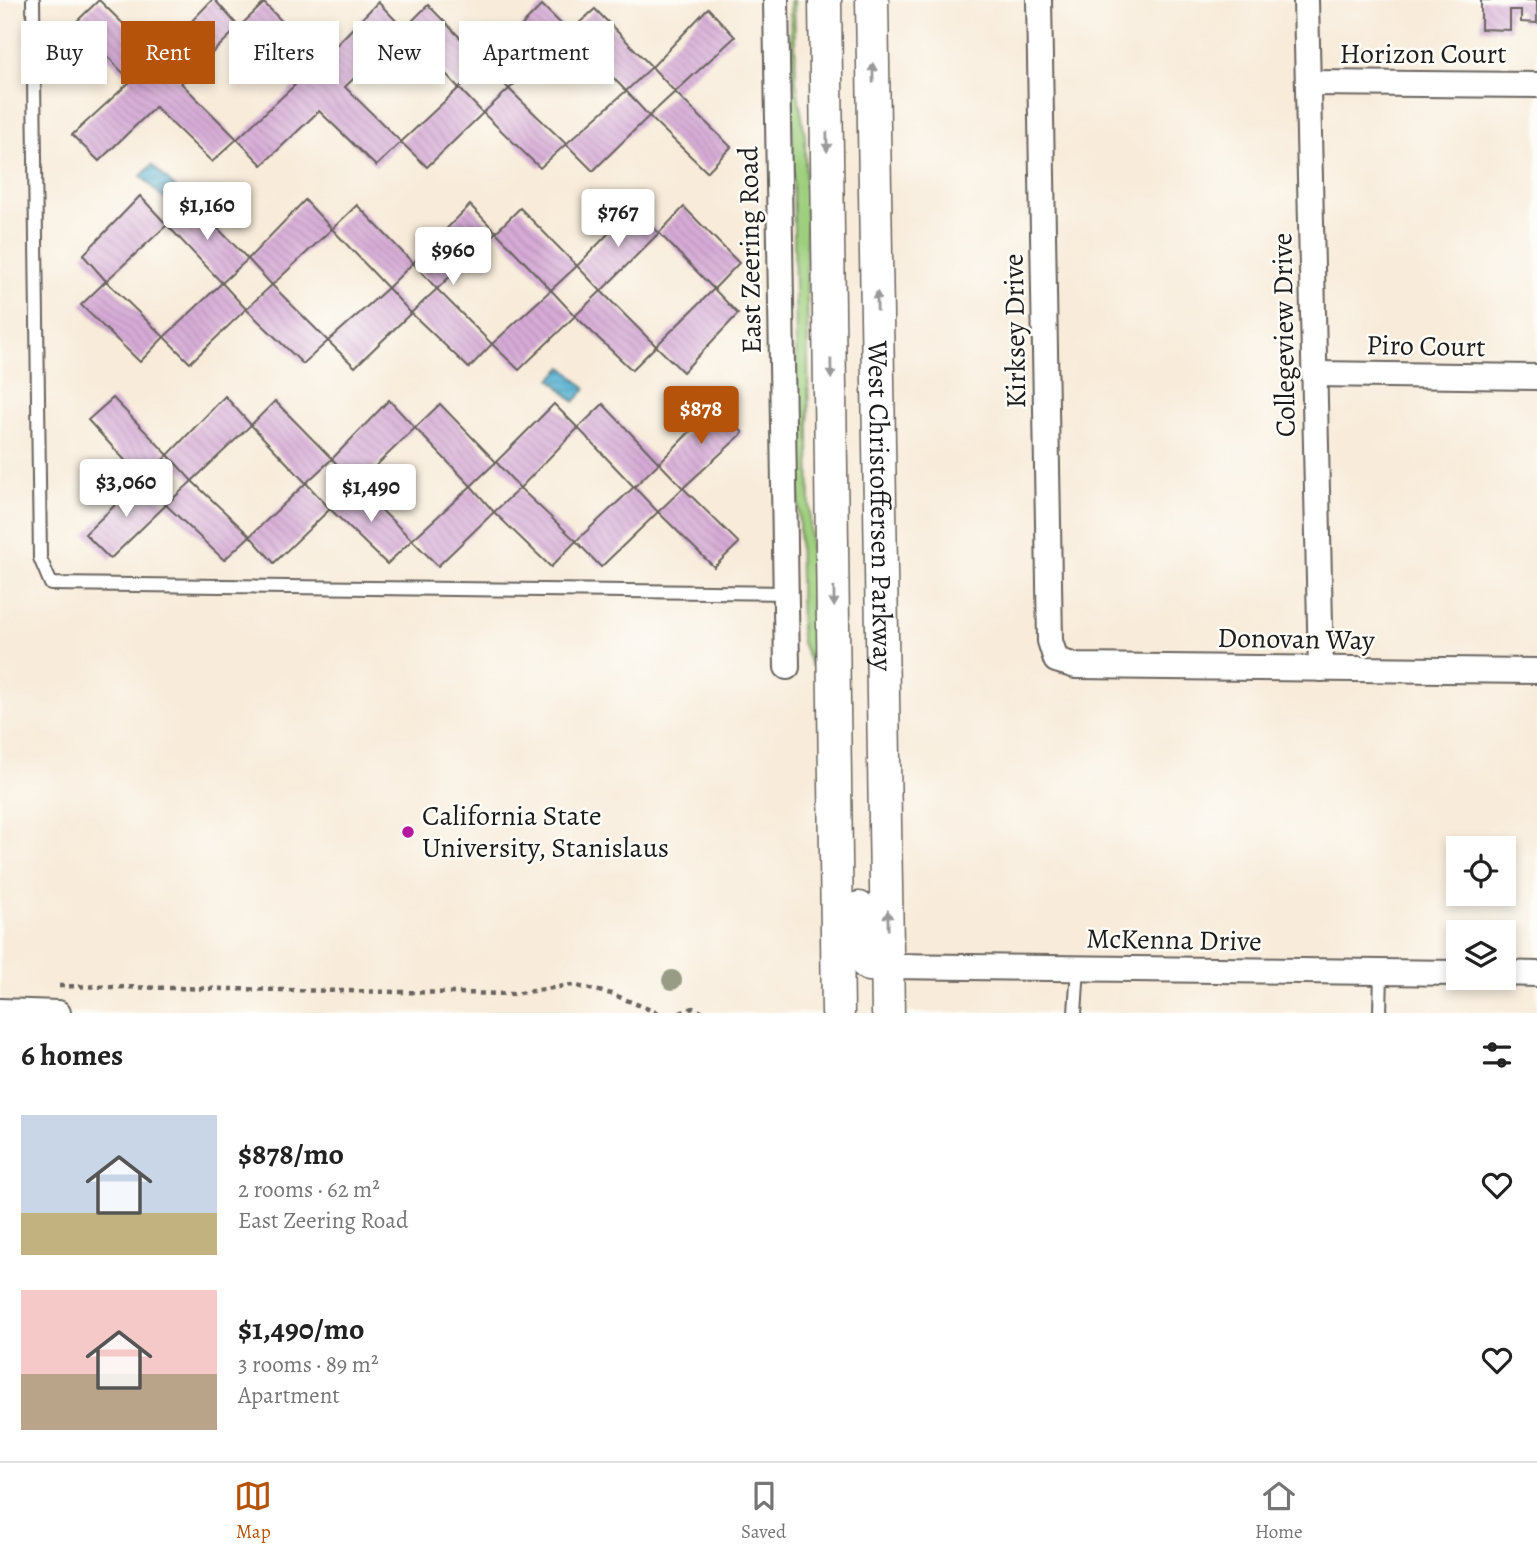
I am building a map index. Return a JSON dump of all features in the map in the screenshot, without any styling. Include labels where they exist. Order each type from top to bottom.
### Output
[{"type":"street","name":"East Zeering Road","points":[[776,0],[787,667]]},
{"type":"street","name":"West Christoffersen Parkway","points":[[825,0],[838,1013]]},
{"type":"street","name":"West Christoffersen Parkway","points":[[872,0],[888,1013]]},
{"type":"street","name":"Kirksey Drive","points":[[1039,0],[1050,641],[1056,660]]},
{"type":"street","name":"Collegeview Drive","points":[[1306,0],[1321,668]]},
{"type":"street","name":"Horizon Court","points":[[1308,83],[1537,85]]},
{"type":"street","name":"Piro Court","points":[[1315,374],[1537,377]]},
{"type":"street","name":"Donovan Way","points":[[1056,660],[1076,666],[1537,671]]},
{"type":"street","points":[[837,826],[851,833],[858,849],[861,958],[869,965],[889,966]]},
{"type":"street","name":"McKenna Drive","points":[[889,966],[1446,973]]},
{"type":"street","points":[[1516,973],[1537,974]]},
{"type":"street","points":[[0,1011],[58,1013]]},
{"type":"lane","points":[[33,0],[40,558],[51,584],[785,593]]},
{"type":"lane","points":[[1075,1013],[1078,968]]},
{"type":"lane","points":[[1380,1013],[1381,972]]},
{"type":"path","points":[[57,986],[513,993],[572,985],[612,995],[658,1013]]},
{"type":"path","points":[[680,1013],[693,1008],[704,1013]]},
{"type":"green space","points":[[794,0],[796,80],[805,136],[812,667],[801,640],[790,1]]},
{"type":"water","points":[[152,165],[176,188],[164,199],[141,176]]},
{"type":"water","points":[[563,367],[586,389],[574,402],[551,379]]},
{"type":"building","points":[[99,0],[121,22],[121,71],[107,56],[107,21],[77,21]]},
{"type":"building","points":[[215,0],[234,21],[229,21],[229,37],[215,50],[215,21],[192,21]]},
{"type":"building","points":[[1481,0],[1537,0],[1537,23],[1521,22],[1521,10],[1510,10],[1510,30],[1481,29]]},
{"type":"building","points":[[378,2],[396,21],[360,21]]},
{"type":"building","points":[[264,3],[282,21],[245,21]]},
{"type":"building","points":[[428,5],[444,21],[412,21]]},
{"type":"building","points":[[542,5],[558,21],[526,21]]},
{"type":"building","points":[[708,8],[735,37],[675,92],[652,67]]},
{"type":"building","points":[[595,9],[607,21],[581,21]]},
{"type":"building","points":[[445,22],[459,37],[459,84],[463,84],[459,88],[445,73]]},
{"type":"building","points":[[353,28],[353,79],[345,87],[401,142],[376,166],[319,111],[262,165],[237,139],[294,84],[339,84],[339,42]]},
{"type":"building","points":[[614,28],[652,67],[626,91],[614,79]]},
{"type":"building","points":[[128,84],[182,84],[237,139],[212,162],[155,107],[99,161],[72,135]]},
{"type":"building","points":[[459,88],[483,113],[427,167],[401,142]]},
{"type":"building","points":[[509,89],[566,144],[540,168],[483,113]]},
{"type":"building","points":[[626,91],[649,116],[593,171],[566,144]]},
{"type":"building","points":[[675,92],[731,147],[707,172],[649,116]]},
{"type":"building","points":[[140,196],[167,225],[106,281],[83,255]]},
{"type":"building","points":[[305,200],[332,229],[272,285],[248,259]]},
{"type":"building","points":[[191,201],[248,259],[222,283],[167,225]]},
{"type":"building","points":[[357,205],[413,263],[388,288],[332,229]]},
{"type":"building","points":[[470,205],[496,232],[437,289],[413,263]]},
{"type":"building","points":[[634,207],[659,233],[601,291],[577,266]]},
{"type":"building","points":[[684,207],[739,263],[714,289],[659,233]]},
{"type":"building","points":[[520,208],[577,266],[551,290],[496,232]]},
{"type":"building","points":[[106,281],[164,337],[140,362],[81,305]]},
{"type":"building","points":[[222,283],[246,309],[190,363],[164,337]]},
{"type":"building","points":[[272,285],[328,341],[303,364],[246,309]]},
{"type":"building","points":[[388,288],[411,313],[355,367],[328,341]]},
{"type":"building","points":[[437,289],[492,344],[469,368],[411,313]]},
{"type":"building","points":[[714,289],[738,314],[683,372],[656,346]]},
{"type":"building","points":[[551,290],[575,316],[519,370],[492,344]]},
{"type":"building","points":[[601,291],[656,346],[632,370],[575,316]]},
{"type":"building","points":[[225,396],[251,425],[192,481],[168,455]]},
{"type":"building","points":[[113,398],[168,455],[142,479],[88,420]]},
{"type":"building","points":[[389,400],[415,428],[356,485],[332,459]]},
{"type":"building","points":[[275,401],[332,459],[306,483],[251,425]]},
{"type":"building","points":[[440,404],[496,462],[471,486],[415,428]]},
{"type":"building","points":[[554,404],[578,428],[520,488],[496,462]]},
{"type":"building","points":[[603,404],[659,463],[634,487],[578,428]]},
{"type":"building","points":[[717,404],[743,433],[683,488],[659,463]]},
{"type":"building","points":[[142,479],[166,505],[110,559],[85,534]]},
{"type":"building","points":[[192,481],[250,536],[224,560],[166,505]]},
{"type":"building","points":[[306,483],[330,509],[274,563],[250,536]]},
{"type":"building","points":[[356,485],[412,540],[387,564],[330,509]]},
{"type":"building","points":[[471,486],[494,512],[438,566],[412,540]]},
{"type":"building","points":[[634,487],[658,512],[601,567],[576,541]]},
{"type":"building","points":[[520,488],[576,541],[551,567],[494,512]]},
{"type":"building","points":[[683,488],[739,543],[714,567],[658,512]]},
{"type":"place","name":"California State University, Stanislaus","points":[[408,832]]}]
